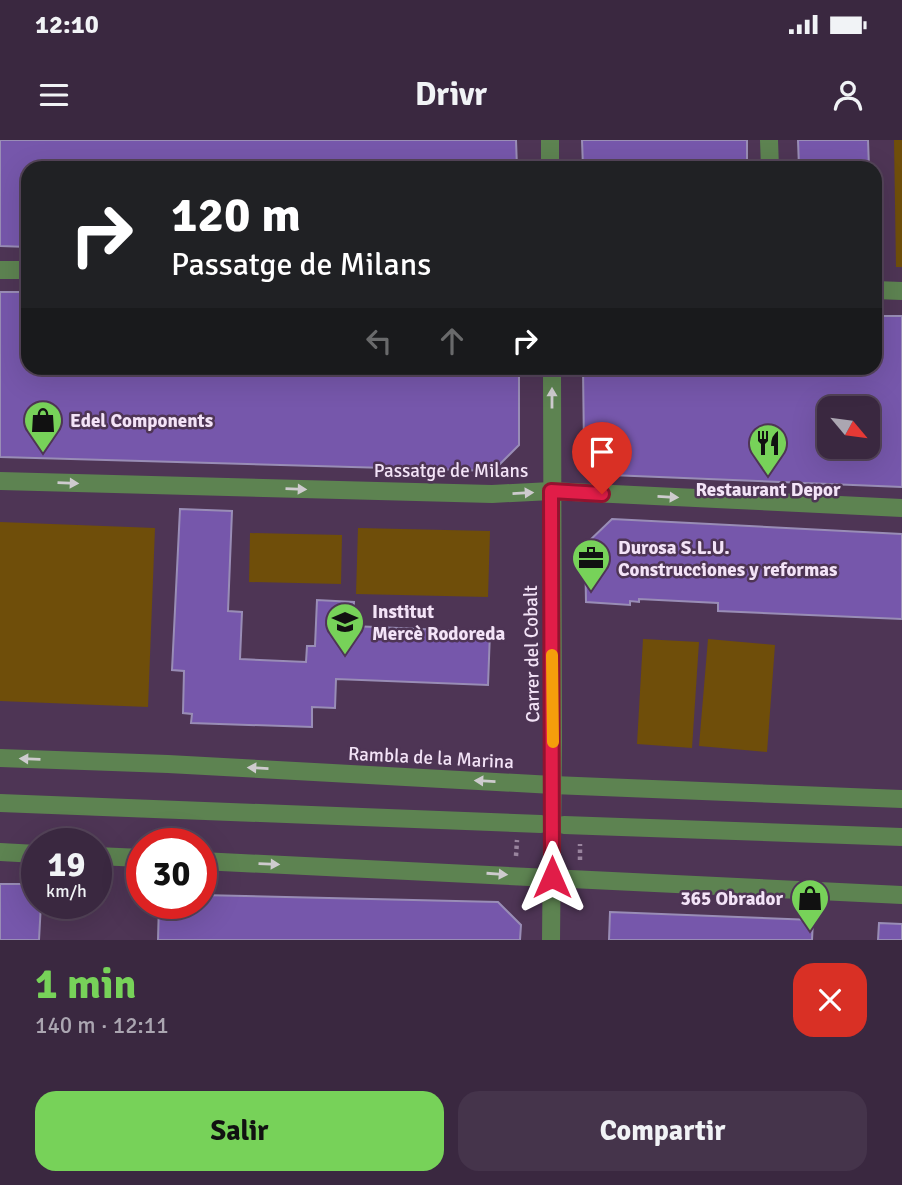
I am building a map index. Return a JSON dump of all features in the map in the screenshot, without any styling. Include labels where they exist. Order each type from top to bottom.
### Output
[{"type":"street","points":[[550,140],[550,161]]},
{"type":"street","points":[[769,140],[769,161]]},
{"type":"street","points":[[0,270],[21,270]]},
{"type":"street","points":[[882,290],[902,291]]},
{"type":"street","name":"Carrer del Cobalt","points":[[551,940],[552,375]]},
{"type":"street","name":"Passatge de Milans","points":[[0,481],[492,494],[551,491],[902,508]]},
{"type":"street","name":"Rambla de la Marina","points":[[0,758],[902,799]]},
{"type":"street","points":[[0,803],[541,824]]},
{"type":"street","points":[[564,825],[902,837]]},
{"type":"street","points":[[0,852],[21,853]]},
{"type":"street","points":[[217,862],[902,894]]},
{"type":"shaded area","points":[[894,140],[902,140],[902,267],[896,267]]},
{"type":"shaded area","points":[[0,522],[155,528],[148,707],[0,701]]},
{"type":"shaded area","points":[[358,528],[490,531],[488,597],[356,594]]},
{"type":"shaded area","points":[[250,533],[342,535],[341,584],[249,582]]},
{"type":"shaded area","points":[[643,639],[699,642],[692,748],[637,744]]},
{"type":"shaded area","points":[[708,639],[775,645],[767,752],[699,746]]},
{"type":"building","points":[[0,140],[516,140],[517,161],[21,161],[21,247],[0,246]]},
{"type":"building","points":[[582,140],[747,140],[747,161],[583,161]]},
{"type":"building","points":[[798,140],[868,140],[869,161],[799,161]]},
{"type":"building","points":[[0,292],[21,292],[21,375],[519,375],[519,445],[493,471],[0,457]]},
{"type":"building","points":[[882,316],[902,316],[902,487],[610,475],[584,448],[583,375],[882,375]]},
{"type":"building","points":[[180,509],[232,511],[228,611],[242,612],[240,659],[306,662],[307,646],[315,646],[317,600],[354,602],[352,626],[490,632],[488,685],[336,679],[335,708],[312,707],[312,727],[191,723],[192,714],[183,713],[184,671],[172,670]]},
{"type":"building","points":[[612,519],[902,534],[902,619],[718,611],[718,603],[639,599],[639,602],[630,601],[630,605],[586,602],[585,545]]},
{"type":"building","points":[[0,884],[21,884],[21,919],[40,919],[39,940],[0,940]]},
{"type":"building","points":[[217,895],[498,902],[521,925],[520,940],[158,940],[159,919],[217,919]]},
{"type":"building","points":[[610,912],[813,920],[812,940],[609,940]]},
{"type":"building","points":[[879,923],[902,924],[902,940],[878,940]]},
{"type":"slow traffic","points":[[552,655],[553,742]]},
{"type":"place","name":"Edel Components","points":[[43,454]]},
{"type":"place","name":"Restaurant Depor","points":[[768,477]]},
{"type":"place","name":"Durosa S.L.U. Construcciones y reformas","points":[[591,592]]},
{"type":"place","name":"Institut Mercè Rodoreda","points":[[345,656]]},
{"type":"place","name":"365 Obrador","points":[[810,932]]},
{"type":"route","points":[[552,877],[554,740],[551,491],[602,494]]}]
